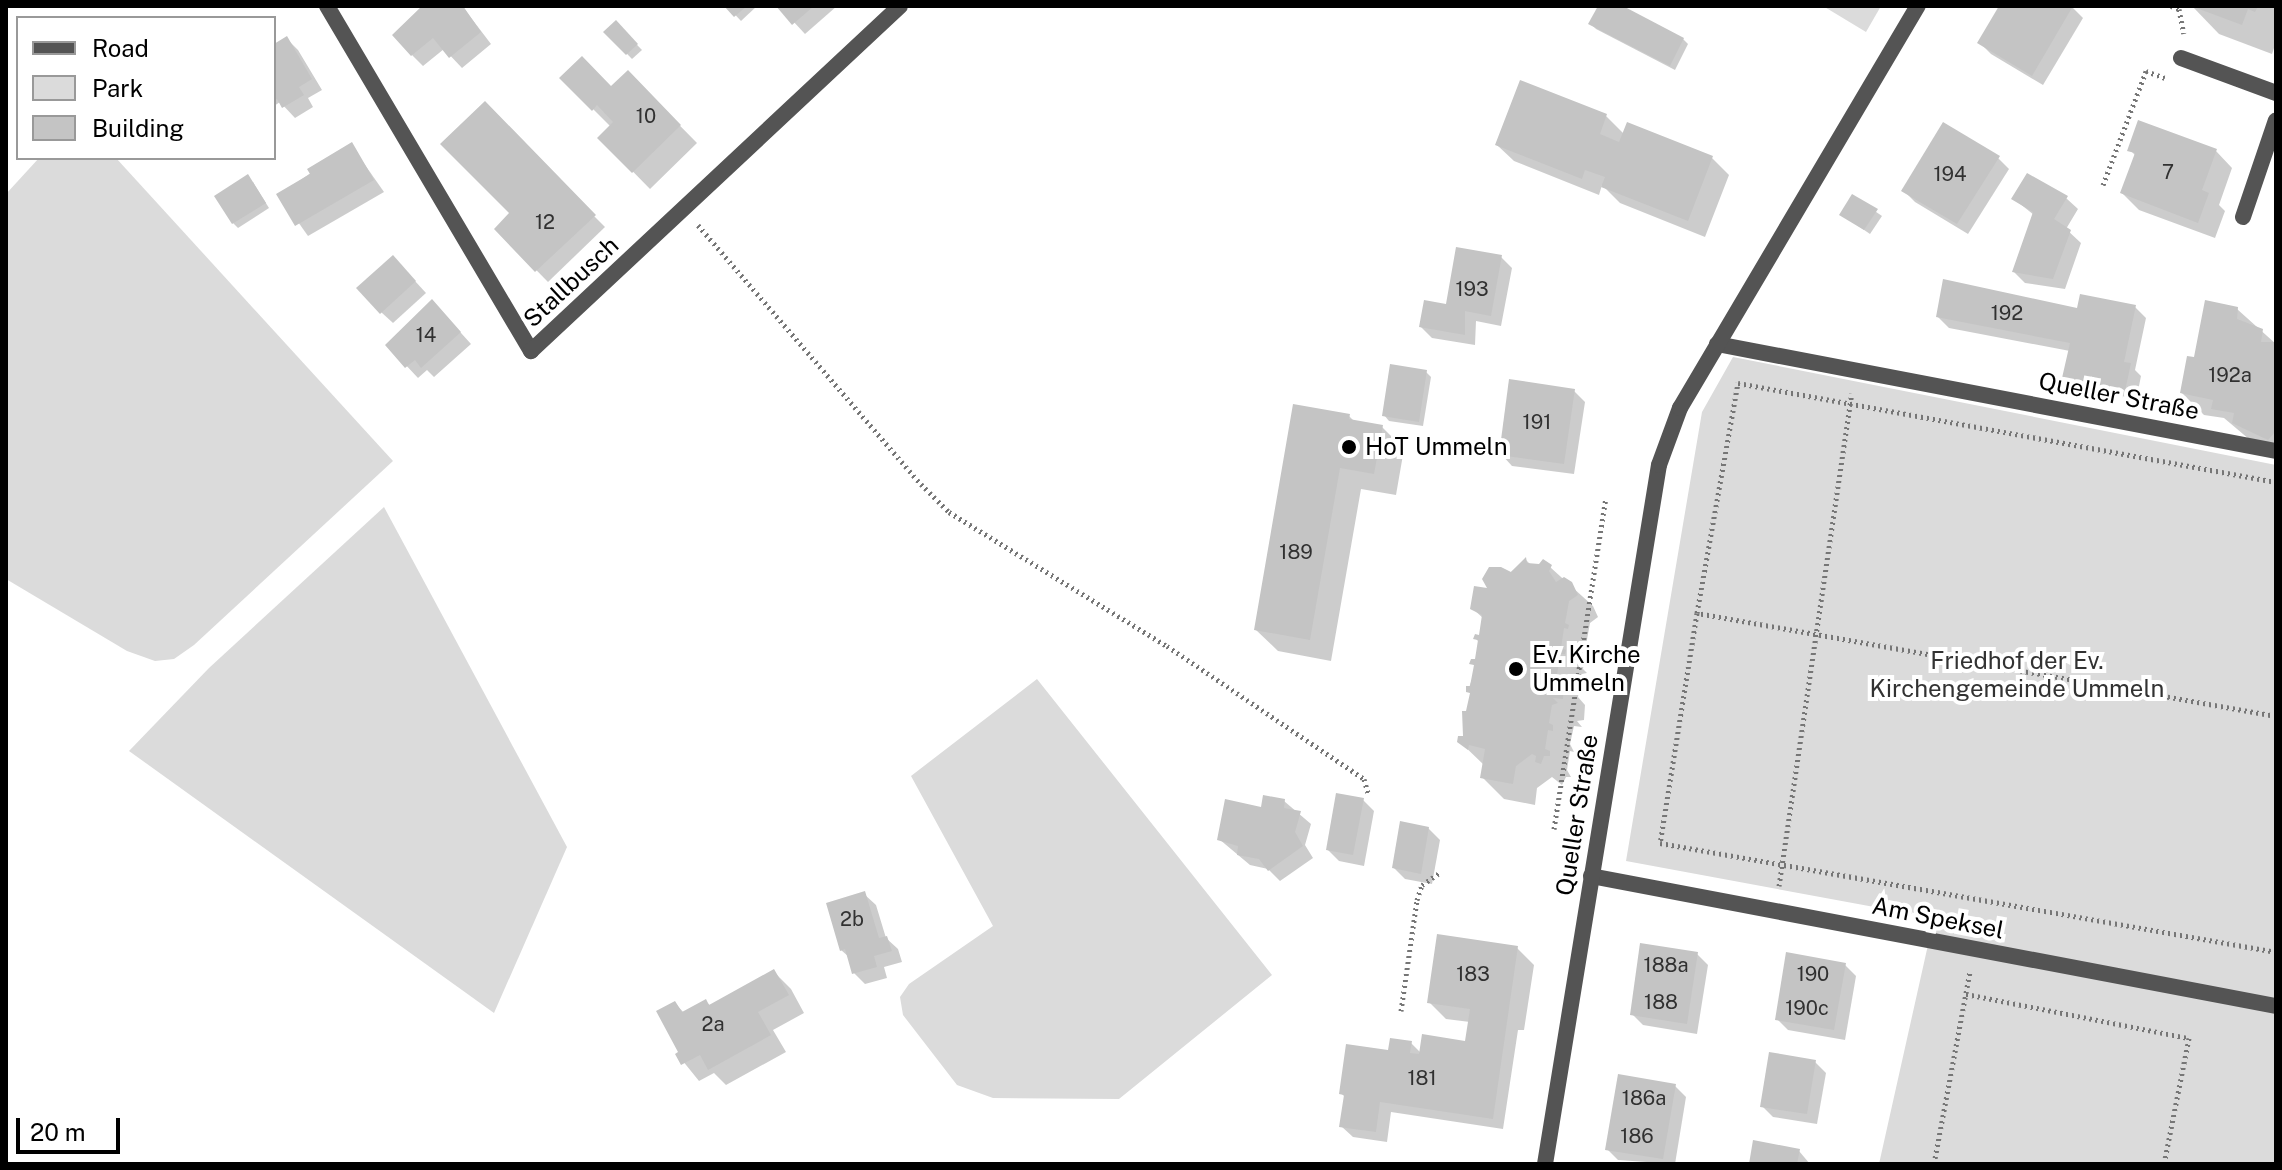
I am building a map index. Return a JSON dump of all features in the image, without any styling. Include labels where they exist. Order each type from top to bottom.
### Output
[{"type":"street","name":"Stallbusch","points":[[327,6],[531,351],[900,6]]},
{"type":"street","name":"Queller Straße","points":[[1545,1164],[1659,465],[1680,408],[1918,6]]},
{"type":"street","points":[[2181,58],[2276,93]]},
{"type":"street","points":[[2243,217],[2276,120]]},
{"type":"street","name":"Queller Straße","points":[[1717,344],[2276,451]]},
{"type":"street","name":"Am Speksel","points":[[1591,876],[2276,1006]]},
{"type":"path","points":[[2103,185],[2146,71],[2173,81],[2186,42],[2179,9],[2171,6]]},
{"type":"path","points":[[685,209],[921,484],[949,512],[1167,646],[1364,779],[1368,793]]},
{"type":"path","points":[[1775,911],[1855,368]]},
{"type":"path","points":[[2276,482],[1738,383],[1660,843],[2276,952]]},
{"type":"path","points":[[1554,829],[1606,498]]},
{"type":"path","points":[[1697,613],[2276,716]]},
{"type":"path","points":[[1401,1011],[1417,900],[1422,885],[1439,873]]},
{"type":"path","points":[[1934,1164],[1975,949]]},
{"type":"path","points":[[1966,994],[2189,1038],[2164,1164]]},
{"type":"green space","points":[[1823,6],[1881,6],[1866,32]]},
{"type":"green space","points":[[37,160],[118,160],[393,461],[194,645],[174,659],[155,661],[127,651],[6,579],[6,194]]},
{"type":"green space","name":"Friedhof der Ev. Kirchengemeinde Ummeln","points":[[1733,357],[2276,465],[2276,1164],[1879,1164],[1934,918],[1626,861],[1702,412]]},
{"type":"green space","points":[[384,507],[567,847],[494,1013],[129,751],[209,668]]},
{"type":"green space","points":[[1037,679],[1272,975],[1119,1099],[993,1098],[957,1085],[903,1015],[900,997],[909,984],[993,926],[911,776]]},
{"type":"building","points":[[422,6],[463,6],[481,32],[449,58],[433,38],[411,56],[392,35]]},
{"type":"building","points":[[724,6],[747,6],[734,17]]},
{"type":"building","points":[[776,6],[814,6],[792,25]]},
{"type":"building","points":[[1598,6],[1623,6],[1684,38],[1670,66],[1588,24]]},
{"type":"building","points":[[1999,6],[2073,6],[2032,76],[1977,43]]},
{"type":"building","points":[[2191,6],[2258,6],[2255,12],[2248,9],[2242,25]]},
{"type":"building","points":[[616,20],[638,44],[626,55],[603,32]]},
{"type":"building","points":[[287,36],[312,79],[299,87],[304,95],[282,108],[276,100],[276,43]]},
{"type":"building","points":[[582,56],[611,86],[628,70],[681,125],[632,173],[597,138],[613,122],[597,105],[592,111],[559,78]]},
{"type":"building","points":[[1520,80],[1607,114],[1600,134],[1619,142],[1627,122],[1713,156],[1688,221],[1601,187],[1605,177],[1585,170],[1582,179],[1495,145]]},
{"type":"building","points":[[485,101],[596,215],[535,272],[494,229],[509,213],[440,144]]},
{"type":"building","points":[[2138,120],[2217,149],[2202,190],[2209,193],[2198,223],[2120,193],[2135,153],[2127,151]]},
{"type":"building","points":[[1943,122],[2000,156],[1957,224],[1901,191]]},
{"type":"building","points":[[352,142],[374,180],[295,226],[276,194],[310,174],[307,169]]},
{"type":"building","points":[[2027,173],[2068,196],[2054,219],[2071,230],[2053,279],[2012,272],[2033,212],[2011,199]]},
{"type":"building","points":[[248,174],[266,203],[232,224],[214,196]]},
{"type":"building","points":[[1852,194],[1878,209],[1864,230],[1839,215]]},
{"type":"building","points":[[1456,247],[1502,255],[1491,316],[1465,311],[1465,335],[1419,327],[1424,300],[1446,304]]},
{"type":"building","points":[[393,255],[416,281],[380,314],[356,288]]},
{"type":"building","points":[[1943,279],[2077,308],[2080,294],[2136,305],[2124,362],[2131,363],[2125,391],[2062,378],[2070,343],[1936,317]]},
{"type":"building","points":[[432,299],[461,332],[421,368],[415,360],[405,368],[385,345]]},
{"type":"building","points":[[2205,300],[2238,307],[2237,319],[2263,329],[2261,342],[2276,342],[2276,431],[2268,440],[2232,423],[2234,413],[2211,409],[2213,400],[2180,393],[2187,356],[2194,357]]},
{"type":"building","points":[[1390,364],[1427,370],[1419,422],[1382,416]]},
{"type":"building","points":[[1509,379],[1575,389],[1564,464],[1499,455]]},
{"type":"building","points":[[1293,404],[1350,414],[1349,419],[1383,425],[1374,474],[1340,468],[1310,640],[1254,630]]},
{"type":"building","name":"Ev. Kirche Ummeln","points":[[1526,557],[1527,563],[1539,564],[1543,559],[1552,565],[1549,571],[1556,582],[1564,577],[1572,582],[1578,595],[1569,601],[1565,623],[1569,625],[1568,629],[1564,628],[1561,648],[1566,650],[1565,654],[1561,654],[1557,674],[1564,682],[1563,699],[1553,698],[1558,703],[1552,705],[1549,723],[1553,725],[1553,731],[1548,730],[1545,749],[1550,751],[1550,756],[1544,756],[1541,764],[1535,762],[1536,756],[1532,754],[1516,766],[1513,784],[1480,778],[1485,749],[1469,745],[1468,750],[1457,742],[1458,736],[1463,736],[1462,711],[1466,711],[1470,693],[1466,692],[1466,686],[1470,686],[1474,665],[1469,664],[1471,659],[1475,659],[1478,640],[1473,639],[1475,634],[1479,635],[1482,615],[1470,609],[1474,586],[1487,588],[1482,579],[1489,567],[1501,567],[1511,572]]},
{"type":"building","points":[[1336,793],[1364,798],[1353,855],[1326,850]]},
{"type":"building","points":[[1263,795],[1285,799],[1284,808],[1301,811],[1295,832],[1303,846],[1268,871],[1259,859],[1237,855],[1238,846],[1217,840],[1225,799],[1261,807]]},
{"type":"building","points":[[1400,821],[1429,827],[1421,874],[1392,868]]},
{"type":"building","points":[[865,891],[879,938],[887,936],[892,951],[874,956],[877,967],[852,974],[845,949],[840,951],[826,903]]},
{"type":"building","points":[[1437,934],[1518,946],[1493,1119],[1380,1102],[1376,1132],[1339,1127],[1344,1095],[1339,1094],[1346,1044],[1388,1050],[1390,1038],[1412,1041],[1410,1053],[1419,1054],[1422,1034],[1465,1041],[1470,1009],[1427,1003]]},
{"type":"building","points":[[1640,943],[1698,952],[1687,1024],[1630,1015]]},
{"type":"building","points":[[1786,952],[1846,963],[1834,1030],[1775,1020]]},
{"type":"building","points":[[774,969],[789,995],[758,1012],[771,1035],[708,1070],[700,1055],[681,1065],[675,1054],[678,1052],[656,1011],[675,1001],[682,1012],[706,999],[709,1005]]},
{"type":"building","points":[[1769,1052],[1816,1060],[1807,1114],[1760,1107]]},
{"type":"building","points":[[1618,1074],[1676,1084],[1663,1159],[1605,1150]]},
{"type":"building","points":[[1753,1140],[1800,1149],[1797,1164],[1749,1164]]},
{"type":"place","name":"HoT Ummeln","points":[[1349,447]]},
{"type":"place","name":"Ev. Kirche Ummeln","points":[[1516,669]]}]
